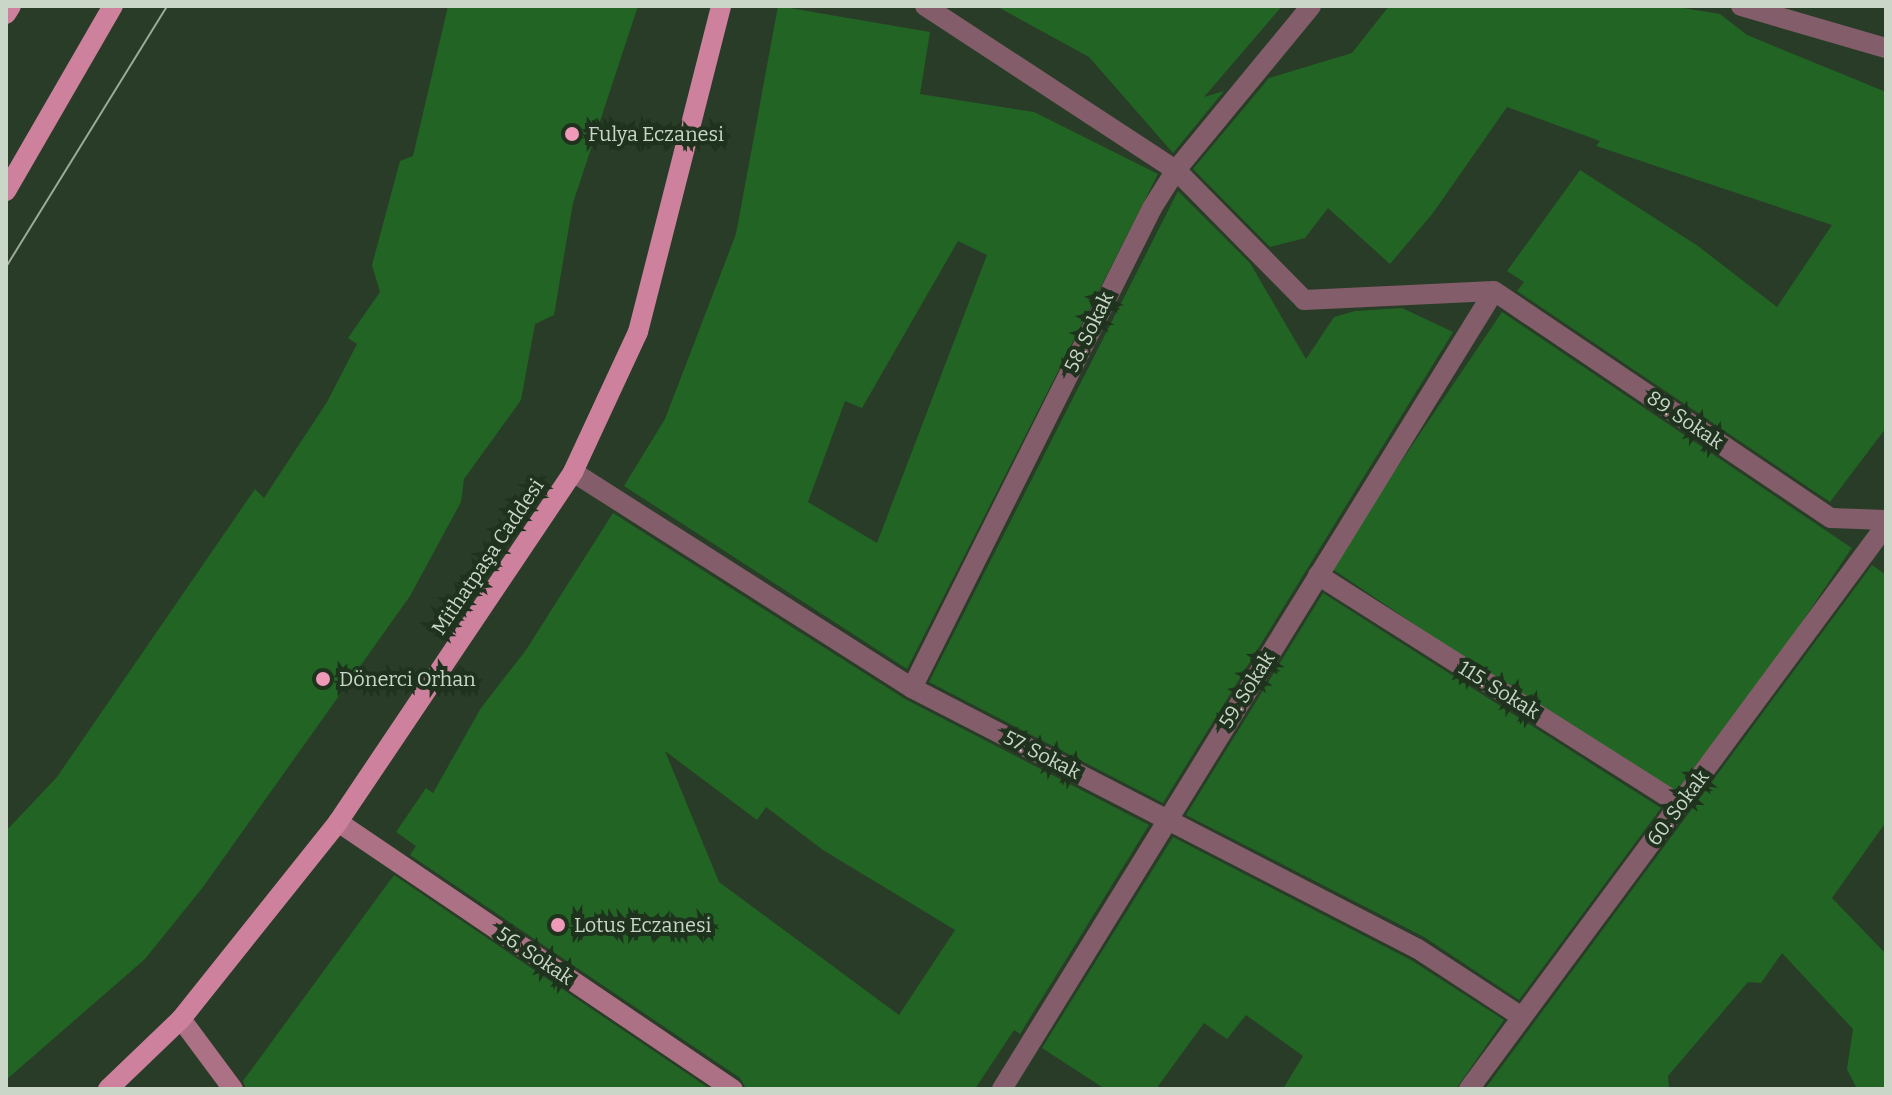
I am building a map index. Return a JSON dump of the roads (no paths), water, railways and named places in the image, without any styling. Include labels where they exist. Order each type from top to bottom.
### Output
[{"type":"main road","points":[[6,14],[11,6]]},
{"type":"main road","points":[[6,191],[113,6]]},
{"type":"main road","name":"Mithatpaşa Caddesi","points":[[108,1089],[181,1019],[338,822],[573,472],[638,332],[721,6]]},
{"type":"street","points":[[925,6],[1176,170],[1304,300],[1494,291]]},
{"type":"street","name":"58. Sokak","points":[[912,688],[1152,208],[1176,170],[1311,6]]},
{"type":"street","points":[[1741,6],[1886,48]]},
{"type":"street","name":"89. Sokak","points":[[1494,291],[1831,518],[1886,523]]},
{"type":"street","name":"59. Sokak","points":[[1002,1089],[1494,291]]},
{"type":"street","name":"57. Sokak","points":[[573,472],[912,688],[1418,949],[1522,1017]]},
{"type":"street","name":"60. Sokak","points":[[1469,1089],[1886,523]]},
{"type":"street","name":"115. Sokak","points":[[1318,575],[1680,805]]},
{"type":"street","name":"56. Sokak","points":[[338,822],[733,1089]]},
{"type":"street","points":[[181,1019],[233,1089]]},
{"type":"tram line","points":[[6,267],[167,6]]},
{"type":"place","name":"Fulya Eczanesi","points":[[572,134]]},
{"type":"place","name":"Dönerci Orhan","points":[[323,679]]},
{"type":"place","name":"Lotus Eczanesi","points":[[558,925]]}]
